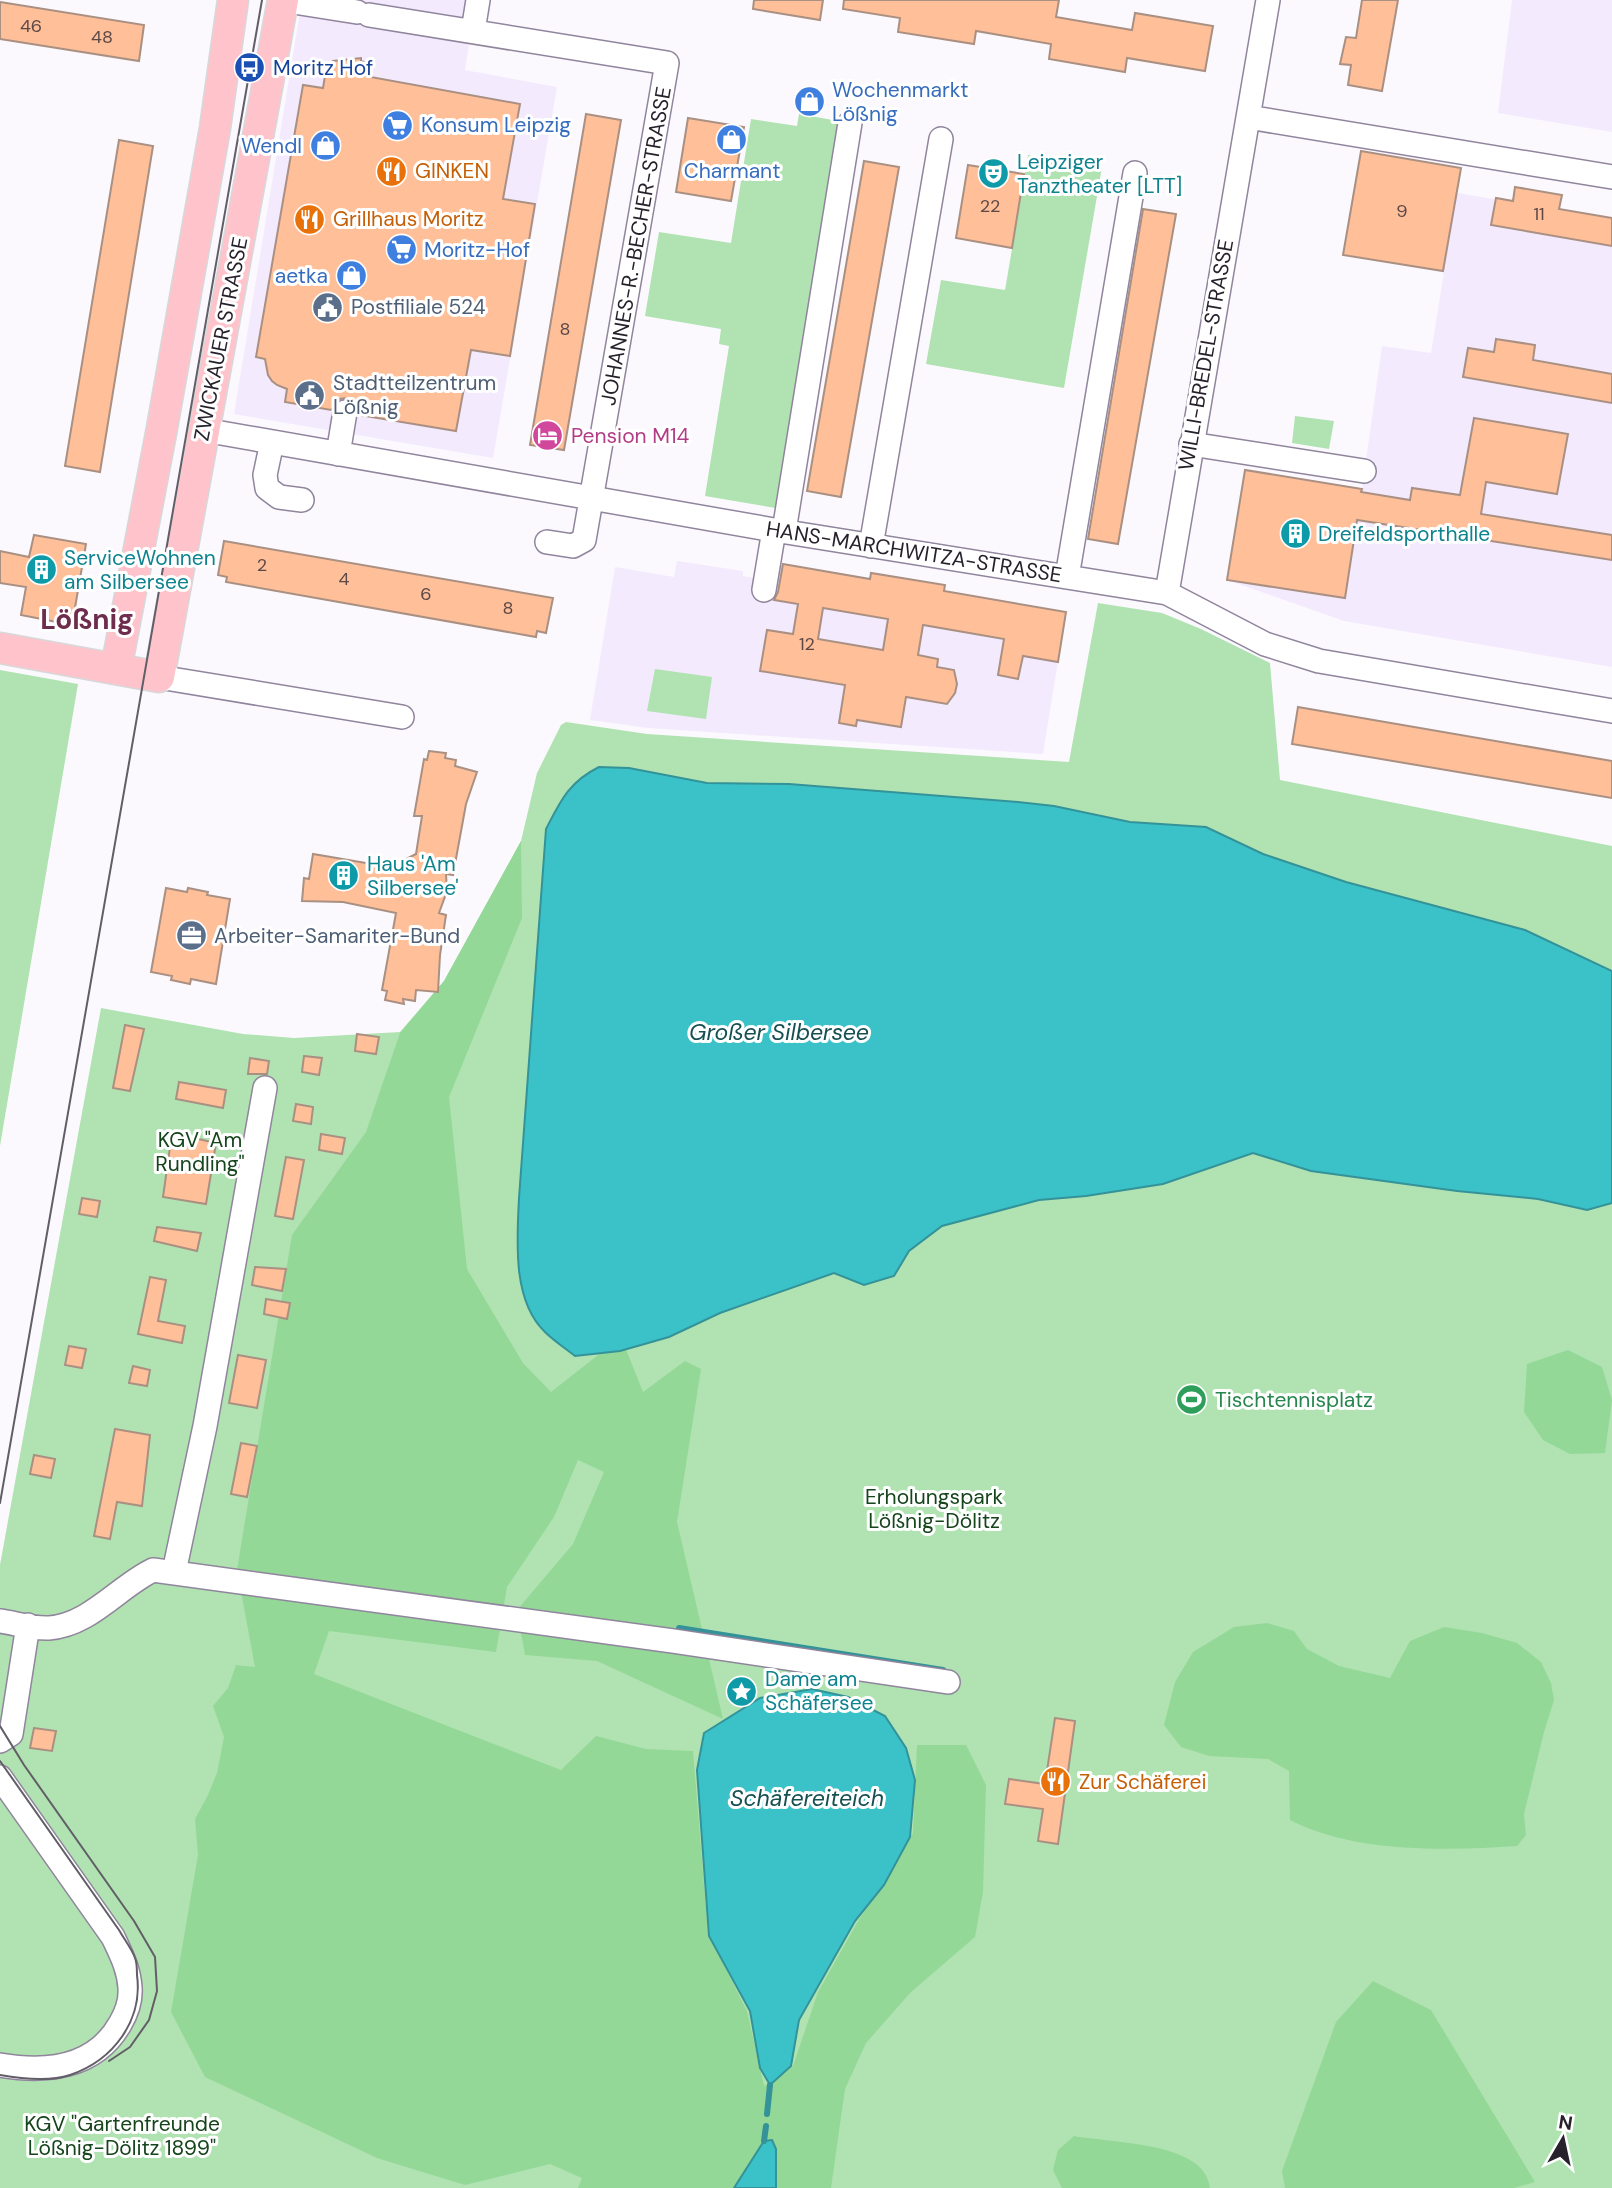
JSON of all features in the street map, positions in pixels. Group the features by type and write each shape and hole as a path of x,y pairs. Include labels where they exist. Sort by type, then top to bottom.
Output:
{"main road":[{"name":"ZWICKAUER STRASSE","path":"116,668 162,428 210,153 233,0"},
{"name":"ZWICKAUER STRASSE","path":"159,677 282,0"},
{"path":"0,648 159,677"}],"street":[{"name":"JOHANNES-R.-BECHER-STRASSE","path":"282,0 667,64 592,498"},
{"path":"473,31 478,0"},
{"name":"WILLI-BREDEL-STRASSE","path":"1167,593 1248,117 1262,1"},
{"path":"1248,117 1612,177"},
{"path":"764,590 779,531 850,123"},
{"path":"871,546 941,139"},
{"path":"1066,578 1135,173"},
{"path":"338,454 345,412"},
{"name":"HANS-MARCHWITZA-STRASSE","path":"204,430 779,531 1167,593 1265,644 1319,661 1611,706"},
{"path":"272,442 265,475 267,488 279,497 302,500"},
{"path":"1191,444 1364,471"},
{"path":"547,542 573,546 584,540 592,498"},
{"path":"159,677 402,718"},
{"path":"174,1572 205,1426 265,1088"},
{"path":"0,1620 49,1628 74,1621 101,1606 135,1578 153,1570 673,1641 948,1682"},
{"path":"0,1741 11,1734 28,1625"},
{"path":"0,1777 113,1937 126,1964 130,1990 126,2014 114,2035 96,2053 69,2065 45,2069 0,2065"}],"shaded area":[{"name":"Moritz-Hof","path":"302,0 476,0 465,70 557,87 493,458 234,414"},
{"path":"1512,0 1612,0 1612,132 1498,113"},
{"path":"1361,151 1461,168 1457,193 1612,219 1612,667 1344,621 1227,580 1245,470 1362,489 1382,346 1431,353 1444,272 1343,255"},
{"path":"677,561 743,571 743,576 759,579 776,563 1066,612 1043,754 648,728 590,720 615,567 674,577"}],"green space":[{"path":"799,114 850,123 787,510 705,496 729,346 719,344 721,329 645,316 659,232 731,243 751,119 797,126"},
{"path":"1028,155 1102,167 1064,388 926,364 941,280 1005,290"},
{"path":"1295,416 1334,421 1329,449 1292,443"},
{"name":"Erholungspark Lößnig-Dölitz","path":"1098,603 1162,613 1270,663 1280,780 1612,846 1612,2188 0,2188 0,1565 101,1008 243,1034 294,1038 400,1032 444,981 521,841 537,773 561,725 566,722 647,734 1069,762"},
{"path":"655,669 712,677 706,719 647,711"},
{"path":"0,670 78,684 0,1146"},
{"path":"521,841 522,918 449,1097 467,1269 523,1363 551,1392 621,1337 643,1392 685,1361 701,1369 677,1522 723,1719 597,1661 525,1655 517,1610 573,1544 604,1472 578,1460 554,1517 507,1587 496,1652 329,1631 314,1674 561,1770 596,1736 646,1749 693,1751 708,1933 747,2011 764,2086 793,2066 818,1992 913,1833 917,1745 966,1745 986,1785 983,1892 975,1937 911,1992 866,2043 845,2089 831,2188 578,2188 582,2178 550,2164 465,2185 377,2158 205,2077 171,2012 198,1855 195,1819 217,1773 224,1737 213,1706 228,1688 236,1665 255,1667 237,1570 292,1235 366,1132 400,1033 444,981"},
{"path":"1568,1350 1602,1367 1612,1400 1605,1453 1570,1454 1543,1440 1524,1412 1527,1364"},
{"path":"1267,1623 1294,1631 1307,1649 1339,1666 1390,1678 1410,1641 1444,1627 1482,1633 1517,1643 1541,1662 1551,1683 1554,1700 1524,1814 1526,1835 1517,1846 1431,1849 1342,1839 1290,1820 1289,1771 1268,1759 1209,1756 1181,1747 1164,1725 1175,1682 1193,1652 1234,1627"},
{"path":"1373,1981 1431,2010 1535,2182 1514,2188 1285,2188 1282,2171 1336,2022"},
{"path":"1074,2136 1131,2143 1174,2153 1192,2161 1204,2173 1210,2188 1062,2188 1053,2170 1058,2150"}],"water":[{"name":"Großer Silbersee","path":"599,767 629,768 707,783 789,784 1018,802 1054,806 1130,822 1206,827 1263,854 1346,882 1525,930 1612,971 1612,1203 1587,1210 1538,1199 1311,1171 1253,1153 1163,1184 1039,1200 942,1226 909,1251 894,1276 864,1285 834,1273 720,1313 669,1337 620,1351 575,1356 545,1332 534,1319 527,1304 519,1269 518,1215 546,829 561,801 573,786"},
{"name":"Schäfereiteich","path":"812,1689 848,1697 885,1716 906,1748 915,1780 910,1837 884,1885 855,1921 799,2020 791,2066 770,2085 760,2068 750,2011 709,1936 697,1770 704,1733 760,1698"},
{"path":"772,2140 776,2149 776,2188 734,2188 764,2141"}],"building":[{"path":"754,0 823,0 820,20 753,9"},
{"path":"844,0 1059,0 1056,17 1132,30 1135,13 1213,26 1205,71 1127,58 1125,72 1049,59 1051,44 976,31 974,44 898,32 900,18 843,9"},
{"path":"1362,0 1398,0 1382,91 1348,85 1351,65 1340,64 1346,37 1356,38"},
{"path":"0,2 144,25 139,61 0,39"},
{"name":"Moritz-Hof","path":"361,58 361,61 367,63 365,76 520,104 503,199 535,204 510,356 471,350 456,431 359,415 358,406 348,398 339,399 331,410 285,402 287,389 272,381 265,359 256,357 303,85 323,88 326,70 333,61"},
{"path":"586,114 621,120 564,450 530,445"},
{"path":"688,118 744,127 731,201 676,192"},
{"path":"119,140 153,146 100,472 65,466"},
{"path":"1361,151 1461,168 1443,271 1343,255"},
{"path":"864,161 899,167 841,497 807,491"},
{"path":"968,165 1024,174 1012,248 956,238"},
{"path":"1515,187 1562,195 1559,209 1612,218 1612,246 1491,225 1496,198 1513,201"},
{"path":"1143,209 1176,214 1118,544 1088,539"},
{"path":"1496,339 1535,345 1533,360 1612,374 1612,403 1463,377 1468,348 1494,352"},
{"path":"1474,418 1568,434 1557,494 1486,482 1481,514 1612,535 1612,560 1357,520 1345,598 1227,580 1245,470 1362,489 1361,492 1410,500 1412,488 1460,495"},
{"name":"ServiceWohnen am Silbersee","path":"34,535 86,544 72,625 21,615 26,587 0,583 0,551 29,557"},
{"path":"224,541 553,598 546,633 537,631 536,637 226,582 227,577 218,575"},
{"path":"783,564 870,579 871,573 945,585 944,591 1066,612 1058,662 1023,656 1018,679 998,675 1004,639 923,625 918,655 938,659 937,667 954,670 957,684 955,693 947,704 906,697 901,727 857,720 856,726 839,723 845,685 760,671 767,630 793,634 798,604 774,600","holes":["823,608 888,619 883,650 818,639"]},
{"path":"1298,707 1612,761 1612,798 1292,744"},
{"name":"Haus 'Am Silbersee'","path":"429,751 446,753 445,758 456,760 455,766 477,772 466,804 453,875 446,874 447,891 439,913 446,915 438,992 416,990 415,1001 403,999 404,1004 385,1000 387,991 382,990 396,913 343,902 302,901 304,878 309,879 313,854 395,868 416,854 422,816 414,816 424,759 427,760"},
{"name":"Arbeiter-Samariter-Bund","path":"166,888 187,892 188,888 230,899 216,984 191,979 190,984 171,980 172,976 151,972"},
{"path":"125,1025 144,1029 130,1091 113,1088"},
{"path":"357,1034 379,1037 376,1054 355,1051"},
{"path":"304,1056 322,1058 319,1075 302,1072"},
{"path":"250,1058 269,1061 267,1074 248,1074"},
{"path":"179,1082 226,1090 223,1108 176,1099"},
{"path":"296,1104 313,1107 311,1124 293,1121"},
{"path":"172,1133 216,1143 206,1204 163,1197"},
{"path":"321,1134 345,1138 342,1154 319,1150"},
{"path":"286,1157 304,1160 293,1219 275,1216"},
{"path":"82,1198 100,1201 97,1217 79,1214"},
{"path":"157,1227 201,1233 197,1251 154,1241"},
{"path":"255,1267 286,1269 282,1291 252,1285"},
{"path":"150,1277 166,1280 158,1321 185,1326 182,1343 138,1334"},
{"path":"266,1299 290,1303 287,1319 264,1314"},
{"path":"69,1346 86,1349 82,1368 65,1365"},
{"path":"238,1355 266,1360 257,1408 229,1403"},
{"path":"133,1366 150,1370 147,1386 129,1383"},
{"path":"115,1429 150,1435 142,1506 117,1502 110,1539 94,1536"},
{"path":"241,1443 257,1446 247,1497 231,1494"},
{"path":"34,1455 55,1459 51,1478 30,1474"},
{"name":"Zur Schäferei","path":"1055,1718 1075,1721 1058,1844 1038,1841 1043,1809 1005,1804 1009,1779 1045,1784"},
{"path":"34,1728 56,1731 52,1751 30,1748"}],"waterway":[{"path":"679,1628 943,1670"},
{"path":"767,2114 770,2085"},
{"path":"764,2141 766,2126"}],"tram line":[{"path":"0,1503 262,0"},
{"path":"0,1726 24,1765 134,1921 155,1957 157,1991 149,2020 130,2047 109,2061"},
{"path":"0,1761 130,1948 136,1962 138,1992 130,2022 122,2036 112,2049 86,2068 53,2079 0,2075"}],"place":[{"name":"Moritz Hof","path":"250,68"},
{"name":"Wochenmarkt Lößnig","path":"809,102"},
{"name":"Konsum Leipzig","path":"398,125"},
{"name":"Charmant","path":"732,139"},
{"name":"Wendl","path":"325,146"},
{"name":"GINKEN","path":"392,171"},
{"name":"Leipziger Tanztheater [LTT]","path":"994,174"},
{"name":"Grillhaus Moritz","path":"310,219"},
{"name":"Moritz-Hof","path":"401,250"},
{"name":"aetka","path":"351,276"},
{"name":"Postfiliale 524","path":"328,307"},
{"name":"Stadtteilzentrum Lößnig","path":"310,395"},
{"name":"Pension M14","path":"548,436"},
{"name":"Dreifeldsporthalle","path":"1295,534"},
{"name":"ServiceWohnen am Silbersee","path":"41,570"},
{"name":"Haus 'Am Silbersee'","path":"344,876"},
{"name":"Arbeiter-Samariter-Bund","path":"191,936"},
{"name":"Tischtennisplatz","path":"1192,1400"},
{"name":"Dame am Schäfersee","path":"742,1691"},
{"name":"Zur Schäferei","path":"1056,1782"}],"district":[{"name":"Lößnig","path":"87,619"}],"park label":[{"name":"KGV \"Am Rundling\"","path":"200,1152"},
{"name":"KGV \"Gartenfreunde Lößnig-Dölitz 1899\"","path":"122,2136"}]}
